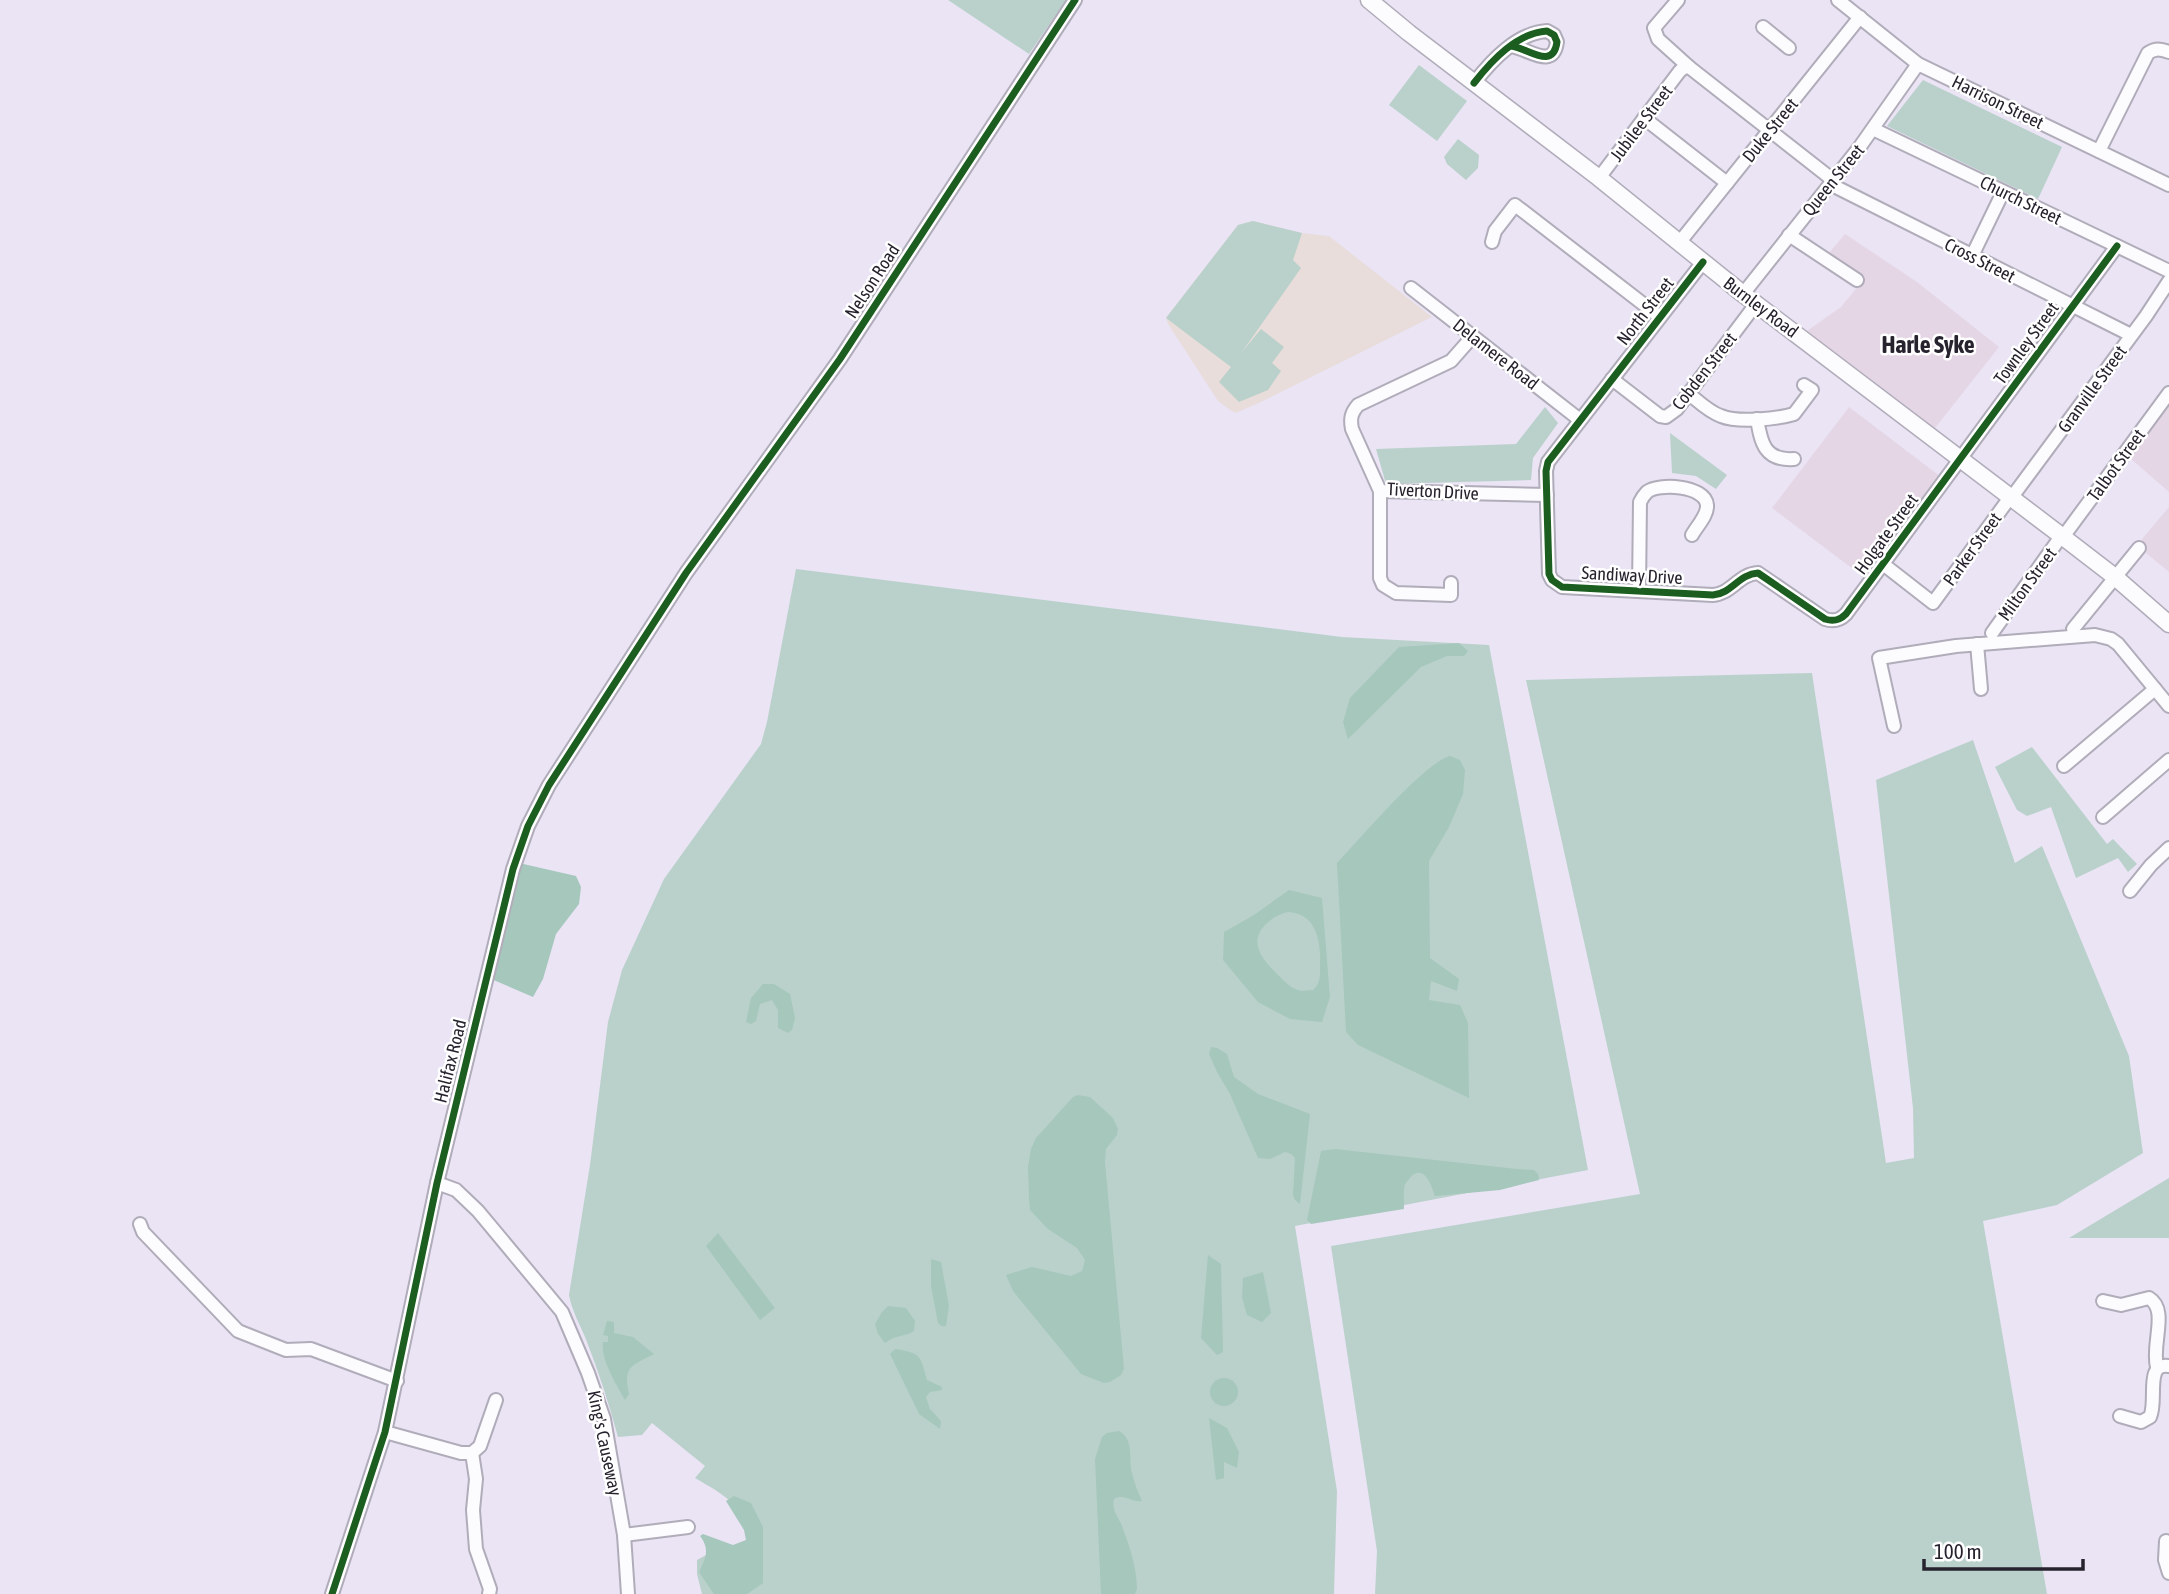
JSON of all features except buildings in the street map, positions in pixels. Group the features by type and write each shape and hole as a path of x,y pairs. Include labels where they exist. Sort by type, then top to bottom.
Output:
{"street":[{"name":"Nelson Road","path":"686,573 840,359 1075,0"},
{"name":"Cross Street","path":"1678,0 1654,27 1658,39 1686,68 1831,182 2131,335"},
{"name":"Harrison Street","path":"1838,0 1918,64 2169,185"},
{"name":"Burnley Road","path":"1372,1 1749,299 2012,496 2115,577 2169,624"},
{"name":"Duke Street","path":"1679,243 1860,18"},
{"path":"1763,27 1789,48"},
{"path":"1474,83 1499,55 1511,47"},
{"path":"2099,150 2148,53 2160,49 2169,52"},
{"name":"Queen Street","path":"1749,299 1789,235 1873,129 1918,64"},
{"name":"Jubilee Street","path":"1599,178 1686,68"},
{"path":"1644,118 1727,183"},
{"name":"Church Street","path":"1873,129 2169,271"},
{"path":"1972,256 2003,192"},
{"path":"1492,242 1495,231 1515,205 1660,317"},
{"path":"1789,235 1857,280"},
{"name":"Townley Street","path":"1961,458 2116,246"},
{"name":"North Street","path":"1612,379 1703,262"},
{"name":"Granville Street","path":"2012,496 2169,281"},
{"name":"Delamere Road","path":"1411,288 1580,420"},
{"name":"Cobden Street","path":"1612,379 1660,416 1666,417 1673,413 1749,299"},
{"name":"Tiverton Drive","path":"1473,337 1451,361 1359,405 1354,410 1350,421 1352,429 1380,491 1547,495"},
{"name":"Sandiway Drive","path":"1612,379 1548,463 1549,574 1552,580 1562,587 1721,595 1746,576 1758,573 1831,621"},
{"path":"1688,393 1721,416 1771,420 1794,414 1811,389"},
{"name":"Talbot Street","path":"2062,536 2169,393"},
{"path":"1757,418 1761,443 1774,456 1789,462"},
{"name":"Holgate Street","path":"1831,621 1846,614 1961,458"},
{"path":"1639,591 1640,502 1645,494 1656,489 1689,488 1697,491 1707,506 1692,535"},
{"path":"1380,491 1382,585 1396,593 1451,594"},
{"name":"Parker Street","path":"1883,565 1933,603 2012,496"},
{"name":"Milton Street","path":"1992,633 2062,536"},
{"path":"2073,629 2139,548"},
{"name":"Halifax Road","path":"332,1594 385,1432 437,1183 510,880 528,826 549,785 686,573"},
{"path":"1894,726 1879,658 1977,644 2095,635 2111,639 2118,644 2169,706"},
{"path":"1977,644 1981,689"},
{"path":"2064,766 2155,689"},
{"path":"2103,817 2169,760"},
{"path":"2130,891 2169,848"},
{"name":"King's Causeway","path":"437,1183 456,1191 478,1211 562,1312 589,1373 604,1419 624,1535 628,1594"},
{"path":"140,1224 143,1232 238,1331 286,1350 311,1349 397,1381"},
{"path":"2103,1301 2121,1305 2149,1298 2158,1304 2161,1311 2162,1318 2155,1346 2163,1367 2154,1372 2154,1405 2150,1417 2141,1422 2120,1416"},
{"path":"385,1432 461,1453 472,1453 480,1446 496,1400"},
{"path":"472,1453 476,1479 473,1510 476,1549 490,1589 489,1594"},
{"path":"624,1535 688,1527"},
{"path":"2166,1541 2165,1560 2169,1573"}],"shaded area":[{"path":"1253,221 1302,233 1329,236 1432,317 1265,400 1236,413 1230,410 1218,401 1166,318 1238,225"},
{"path":"1845,234 1917,282 1999,347 1935,428 1807,331 1841,307 1864,279 1829,253"},
{"path":"2169,406 2169,492 2130,458"},
{"path":"1849,407 1941,477 1865,578 1772,508"},
{"path":"2169,507 2169,572 2146,553 2142,539"}],"green space":[{"path":"948,0 1066,0 1029,54"},
{"path":"1419,65 1467,101 1437,141 1389,105"},
{"path":"1923,80 2062,147 2038,199 1887,126"},
{"path":"1458,139 1479,155 1478,168 1466,180 1447,164 1444,157"},
{"path":"1253,221 1302,233 1293,260 1301,268 1242,352 1261,329 1284,347 1272,363 1281,371 1268,390 1239,402 1219,382 1231,367 1166,318 1238,225"},
{"path":"1545,407 1558,423 1533,458 1531,480 1386,484 1376,449 1516,444"},
{"path":"1670,433 1727,475 1716,489 1696,476 1672,473"},
{"path":"796,569 1342,637 1489,645 1588,1170 1295,1226 1337,1491 1334,1594 702,1594 697,1560 710,1553 751,1541 742,1518 724,1496 695,1478 705,1466 652,1423 642,1435 618,1437 600,1377 569,1295 590,1165 608,1022 622,970 664,879 761,744"},
{"path":"1459,643 1468,651 1464,656 1447,656 1421,667 1348,739 1343,722 1350,698 1399,647"},
{"path":"1812,673 1886,1163 1914,1158 1913,1108 1876,780 1973,740 2015,863 2042,846 2129,1056 2143,1153 2057,1205 1983,1221 2047,1594 1375,1594 1377,1551 1331,1246 1640,1194 1526,680"},
{"path":"2032,747 2107,844 2113,839 2137,864 2128,872 2118,858 2076,878 2051,807 2027,816 2017,810 1995,767"},
{"path":"1450,756 1460,760 1465,770 1463,794 1449,827 1429,861 1430,958 1459,979 1457,991 1431,981 1429,1000 1460,1005 1468,1023 1469,1098 1358,1045 1346,1032 1337,863 1409,787 1439,761"},
{"path":"519,863 576,876 581,887 579,904 556,934 543,979 533,997 489,978"},
{"path":"1289,890 1322,898 1330,997 1322,1022 1290,1019 1258,1002 1223,960 1224,932","holes":["1288,912 1311,923 1318,938 1320,975 1313,990 1302,991 1292,987 1264,959 1258,946 1260,932 1270,920"]},
{"path":"763,984 774,984 790,994 795,1018 792,1030 788,1033 778,1028 778,1010 772,1000 760,1004 756,1021 751,1024 746,1022 751,998"},
{"path":"1211,1047 1227,1054 1234,1077 1258,1094 1310,1114 1300,1204 1293,1195 1295,1158 1285,1152 1270,1159 1258,1158 1209,1054"},
{"path":"1073,1097 1090,1097 1113,1118 1118,1129 1117,1135 1106,1149 1105,1162 1124,1369 1121,1375 1104,1383 1081,1374 1013,1291 1006,1275 1032,1267 1071,1276 1082,1271 1085,1260 1077,1248 1048,1229 1030,1210 1028,1167 1036,1138"},
{"path":"1335,1149 1534,1170 1539,1180 1500,1190 1435,1196 1428,1179 1418,1173 1412,1175 1405,1184 1404,1209 1311,1224 1307,1220 1321,1151"},
{"path":"2169,1178 2169,1238 2069,1238"},
{"path":"718,1233 775,1308 760,1320 706,1246"},
{"path":"1208,1255 1221,1264 1223,1352 1217,1355 1201,1338"},
{"path":"931,1259 941,1262 949,1306 946,1326 938,1323 931,1286"},
{"path":"1263,1272 1271,1313 1262,1322 1247,1315 1242,1297 1243,1278"},
{"path":"888,1306 906,1308 915,1321 914,1331 885,1343 875,1324"},
{"path":"607,1321 614,1322 614,1333 633,1337 654,1354 640,1361 628,1372 629,1394 625,1400 604,1356 603,1342 608,1342 608,1336 603,1335"},
{"path":"895,1349 915,1354 923,1365 927,1380 942,1387 942,1390 930,1392 926,1397 930,1409 941,1421 940,1429 919,1414 890,1354"},
{"path":"1224,1378 1234,1382 1238,1392 1234,1402 1224,1406 1214,1402 1210,1392 1214,1382"},
{"path":"1209,1418 1227,1428 1239,1452 1237,1468 1224,1462 1224,1478 1216,1480"},
{"path":"1119,1431 1129,1445 1133,1477 1142,1501 1121,1497 1114,1499 1113,1504 1131,1551 1137,1589 1135,1594 1101,1594 1095,1459 1102,1437 1107,1433"},
{"path":"734,1496 751,1503 763,1527 763,1583 747,1594 714,1594 699,1572 706,1554 700,1536 703,1534 733,1545 746,1540 744,1530 726,1501"}],"cycle path":[{"path":"332,1594 385,1432 437,1183 513,869 528,826 549,785 686,573 840,359 1075,0"},
{"path":"1474,83 1497,57 1515,42 1525,37 1547,31 1554,35 1557,42 1555,51 1545,57 1511,46"},
{"path":"1703,262 1548,462 1549,574 1552,580 1562,587 1713,595 1725,591 1751,574 1758,573 1825,619 1834,620 1846,614 2117,246"}],"district":[{"name":"Harle Syke","path":"1928,344"}]}
